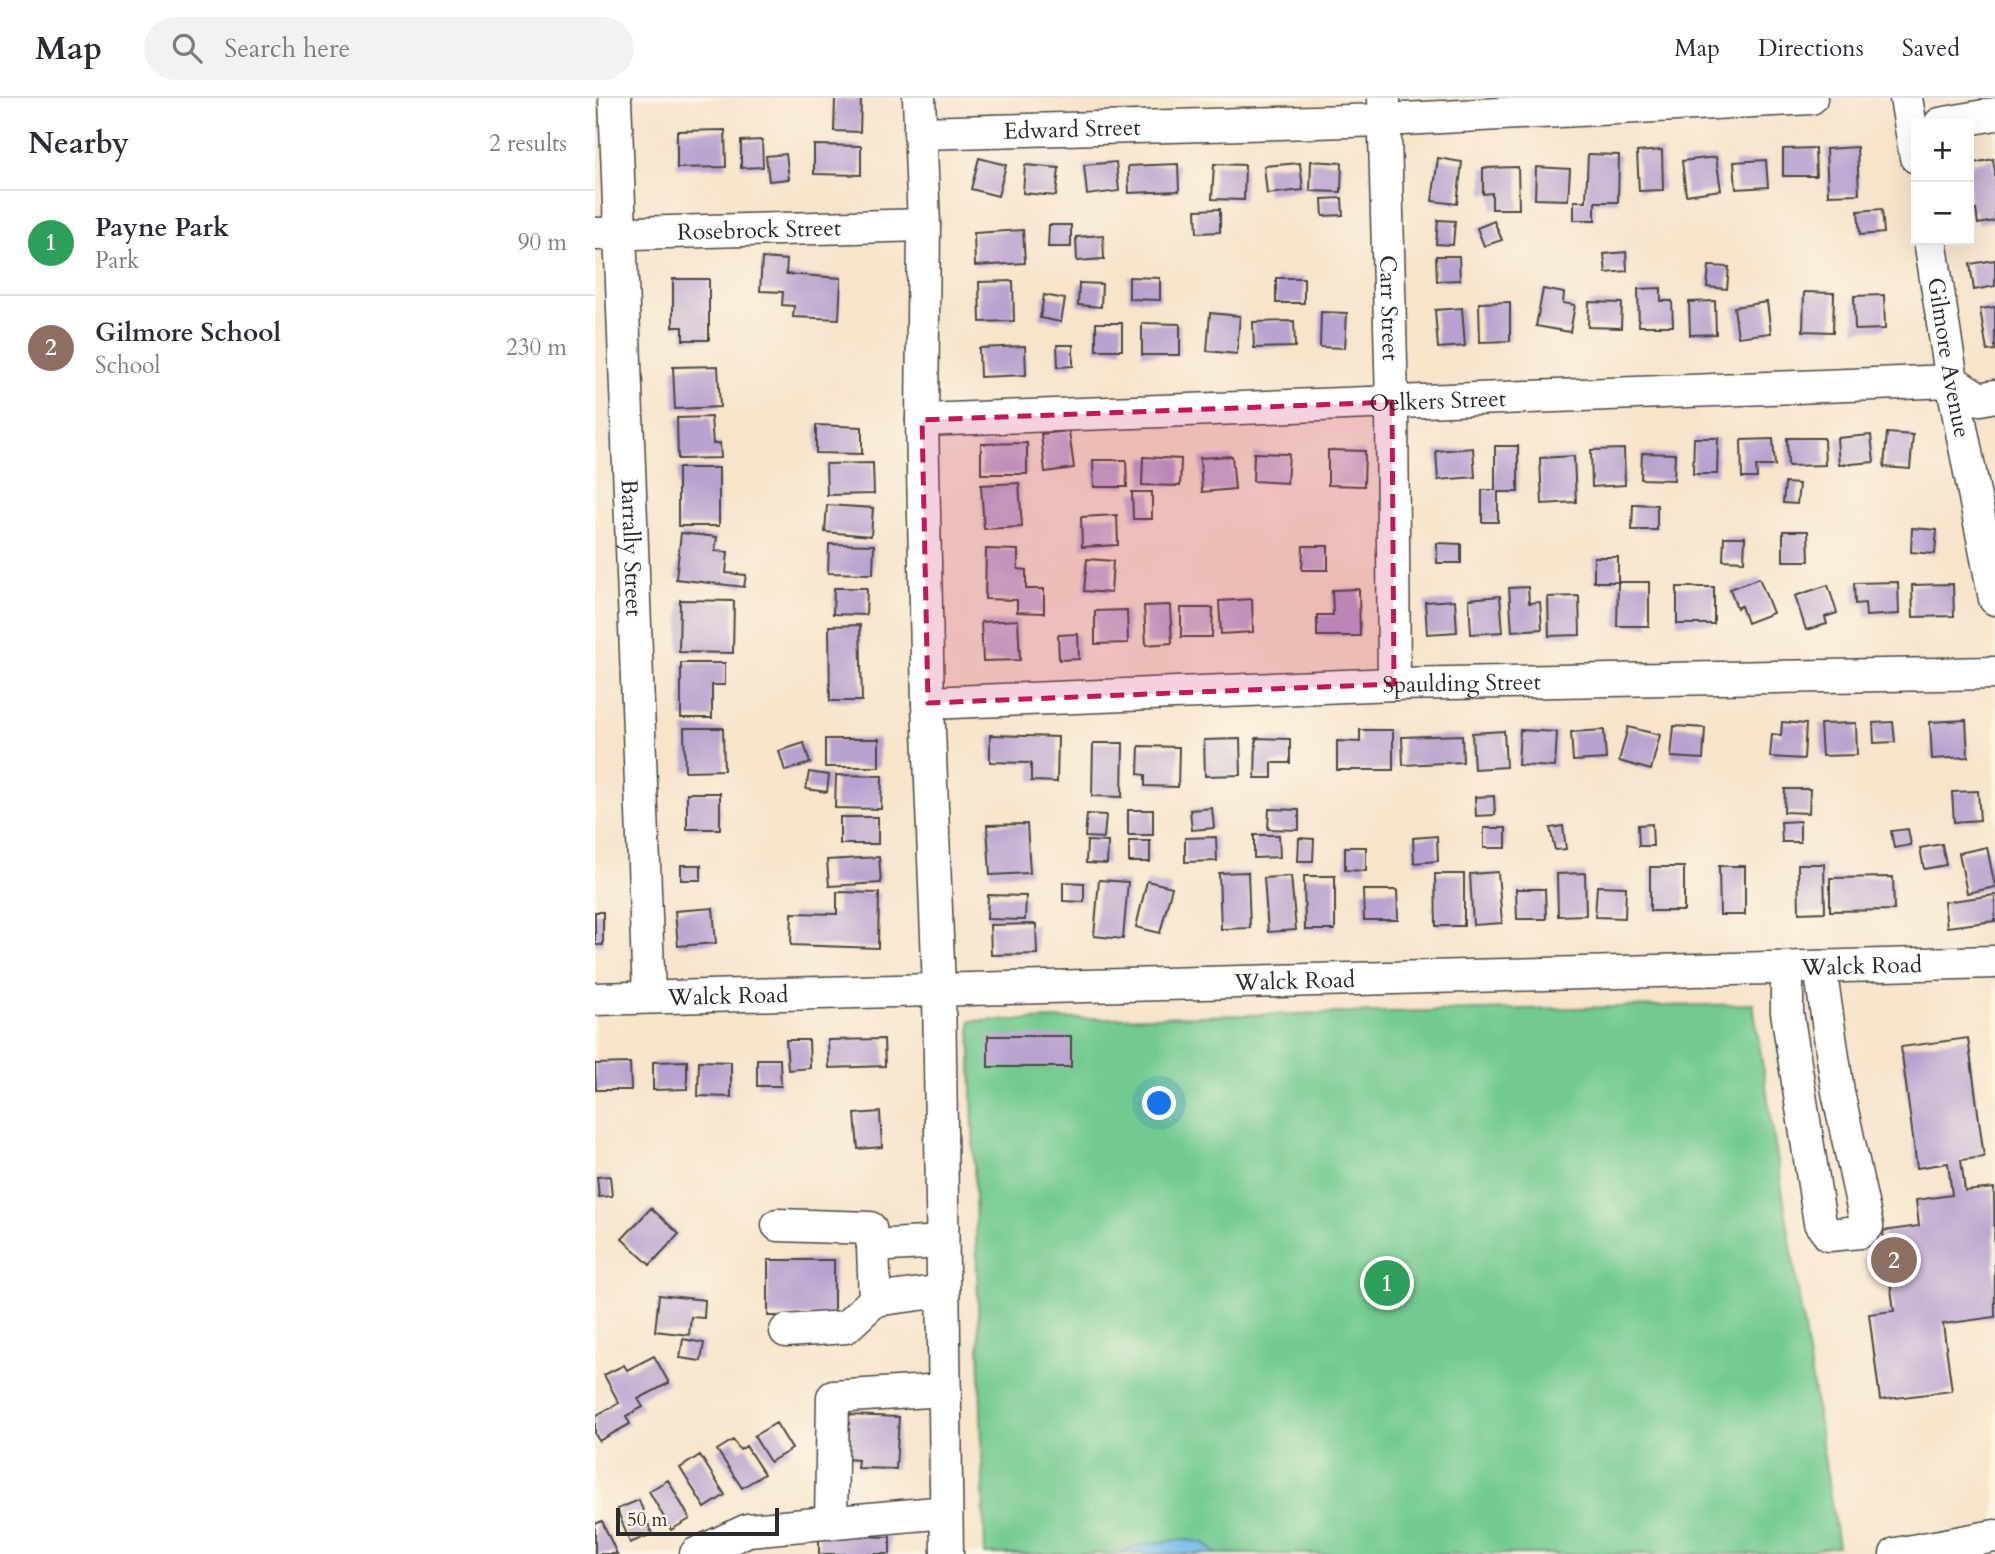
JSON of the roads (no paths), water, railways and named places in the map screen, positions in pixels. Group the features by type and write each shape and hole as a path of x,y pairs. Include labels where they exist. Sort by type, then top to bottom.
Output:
{"street":[{"name":"Barrally Street","path":"615,98 607,234 649,996"},
{"path":"919,98 924,225 922,421 928,703 939,989 947,1554"},
{"name":"Edward Street","path":"920,133 1384,109 1811,98"},
{"name":"Carr Street","path":"1384,109 1392,402 1394,684"},
{"path":"1916,111 1995,114"},
{"name":"Rosebrock Street","path":"607,234 924,225"},
{"name":"Gilmore Avenue","path":"1931,245 1952,382 1995,598"},
{"path":"1952,382 1980,399 1995,396"},
{"name":"Oelkers Street","path":"922,421 1952,382"},
{"name":"Spaulding Street","path":"928,703 1394,684 1995,673"},
{"name":"Walck Road","path":"595,999 1995,962"},
{"path":"1787,968 1787,1012 1820,1223 1829,1235 1860,1232 1867,1226 1839,1092 1820,967"},
{"path":"778,1225 870,1228 875,1300"},
{"path":"873,1246 942,1242"},
{"path":"786,1331 846,1327 875,1300 943,1291"},
{"path":"831,1522 833,1396 945,1390"},
{"path":"697,1554 748,1530 946,1512"},
{"path":"1896,1554 1995,1536"}],"water":[{"path":"1182,1539 1204,1543 1217,1554 1115,1554 1142,1545"}],"place":[{"name":"Gilmore School","path":"1894,1260"},
{"name":"Payne Park","path":"1387,1283"}]}
